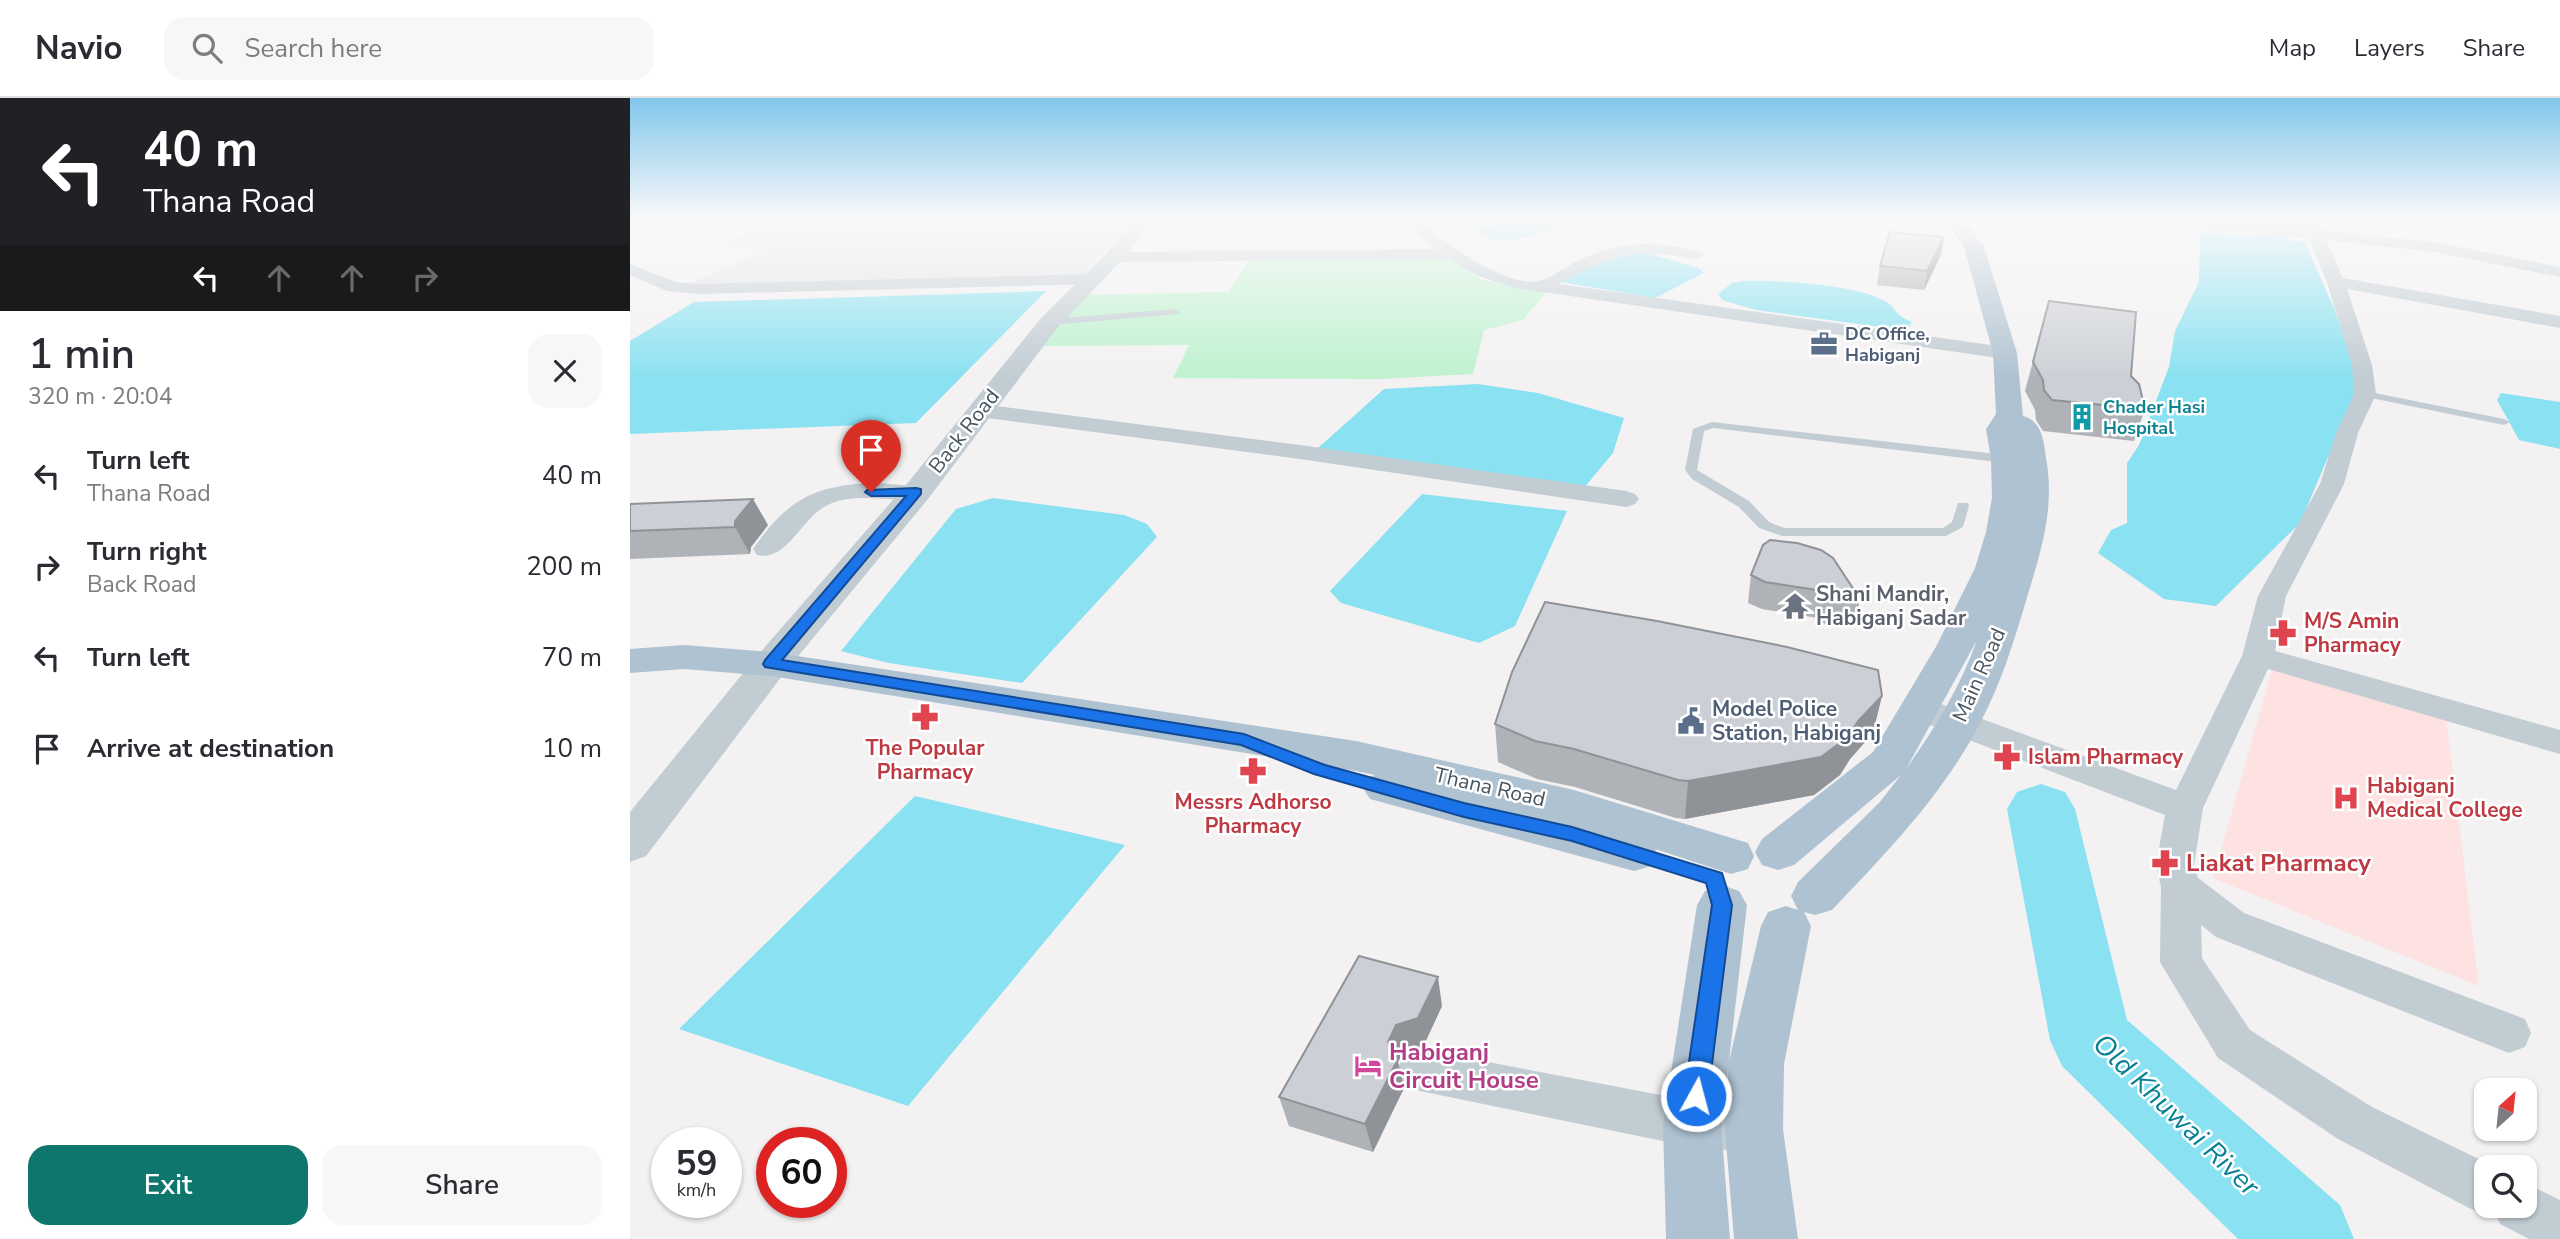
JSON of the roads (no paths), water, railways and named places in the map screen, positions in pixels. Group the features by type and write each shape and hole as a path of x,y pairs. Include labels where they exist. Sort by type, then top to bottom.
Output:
{"main road":[{"name":"Main Road","path":"1778,852 1888,763 1956,645 1992,568 2007,498 2006,459 2000,429 2010,414 2005,353 1981,272"},
{"name":"Main Road","path":"1801,911 1895,816 1960,723 1991,654 2029,537 2034,502 2033,470 2026,431 2010,414"},
{"name":"Thana Road","path":"630,661 684,657 771,664 1244,740 1320,770 1464,810 1572,834 1723,880"},
{"path":"1698,1239 1692,1124 1723,880 1745,851 1761,849 1778,852 1806,870 1814,882 1801,911 1756,1064 1754,1129 1766,1239"},
{"path":"1723,880 1734,917 1751,925 1769,928 1801,911"}],"street":[{"path":"638,272 673,287 698,289 1093,279"},
{"name":"Back Road","path":"630,844 771,664 916,492 1050,322 1099,272"},
{"path":"1486,272 1497,278 1541,287 2005,353"},
{"path":"1541,287 1567,272"},
{"path":"2332,272 2362,365 2365,394 2347,433 2332,484 2272,596 2258,656 2185,808 2175,865 2181,887 2181,962 2234,1044 2355,1123 2474,1183"},
{"path":"2336,282 2560,322"},
{"path":"2526,316 2560,328"},
{"path":"980,411 1300,452 1626,499"},
{"path":"767,549 814,501 830,495 849,493 916,492"},
{"path":"2258,656 2560,742"},
{"path":"1921,709 2185,808"},
{"path":"2181,887 2230,925 2509,1033"},
{"path":"1420,1070 1692,1124 1754,1129"},
{"path":"2537,1216 2560,1227"}],"lane":[{"path":"1050,322 1175,313"},
{"path":"2365,394 2504,422"},
{"path":"1963,506 1958,524 1946,532 1782,532 1764,525 1744,504 1696,476 1691,470 1699,429 1712,425 2006,459"}],"water":[{"path":"1579,272 1704,273 1655,298 1561,282"},
{"path":"2199,272 2318,272 2334,308 2360,382 2300,523 2216,606 2164,599 2098,553 2111,530 2127,523 2127,463 2139,445 2169,367 2175,331 2199,282"},
{"path":"1795,282 1854,290 1883,300 1912,322 1908,327 1888,328 1756,310 1722,300 1718,294 1732,283"},
{"path":"1046,291 916,423 630,434 630,341 694,302"},
{"path":"1478,384 1538,393 1624,418 1613,453 1578,495 1308,457 1384,389"},
{"path":"2501,393 2560,402 2560,449 2519,440 2497,400"},
{"path":"1422,494 1567,511 1515,626 1479,643 1341,603 1330,591"},
{"path":"993,498 1124,515 1147,524 1157,537 1022,683 889,663 841,651 956,509"},
{"path":"915,796 1125,845 908,1106 679,1029"}],"waterway":[{"name":"Old Khuwai River","path":"2041,809 2091,1040 2306,1239"}],"place":[{"name":"DC Office, Habiganj","path":"1824,344"},
{"name":"Chader Hasi Hospital","path":"2082,417"},
{"name":"Shani Mandir, Habiganj Sadar","path":"1795,606"},
{"name":"M/S Amin Pharmacy","path":"2283,633"},
{"name":"The Popular Pharmacy","path":"925,717"},
{"name":"Model Police Station, Habiganj","path":"1691,721"},
{"name":"Islam Pharmacy","path":"2007,757"},
{"name":"Messrs Adhorso Pharmacy","path":"1253,771"},
{"name":"Habiganj Medical College","path":"2346,798"},
{"name":"Liakat Pharmacy","path":"2165,863"},
{"name":"Habiganj Circuit House","path":"1368,1066"}]}
